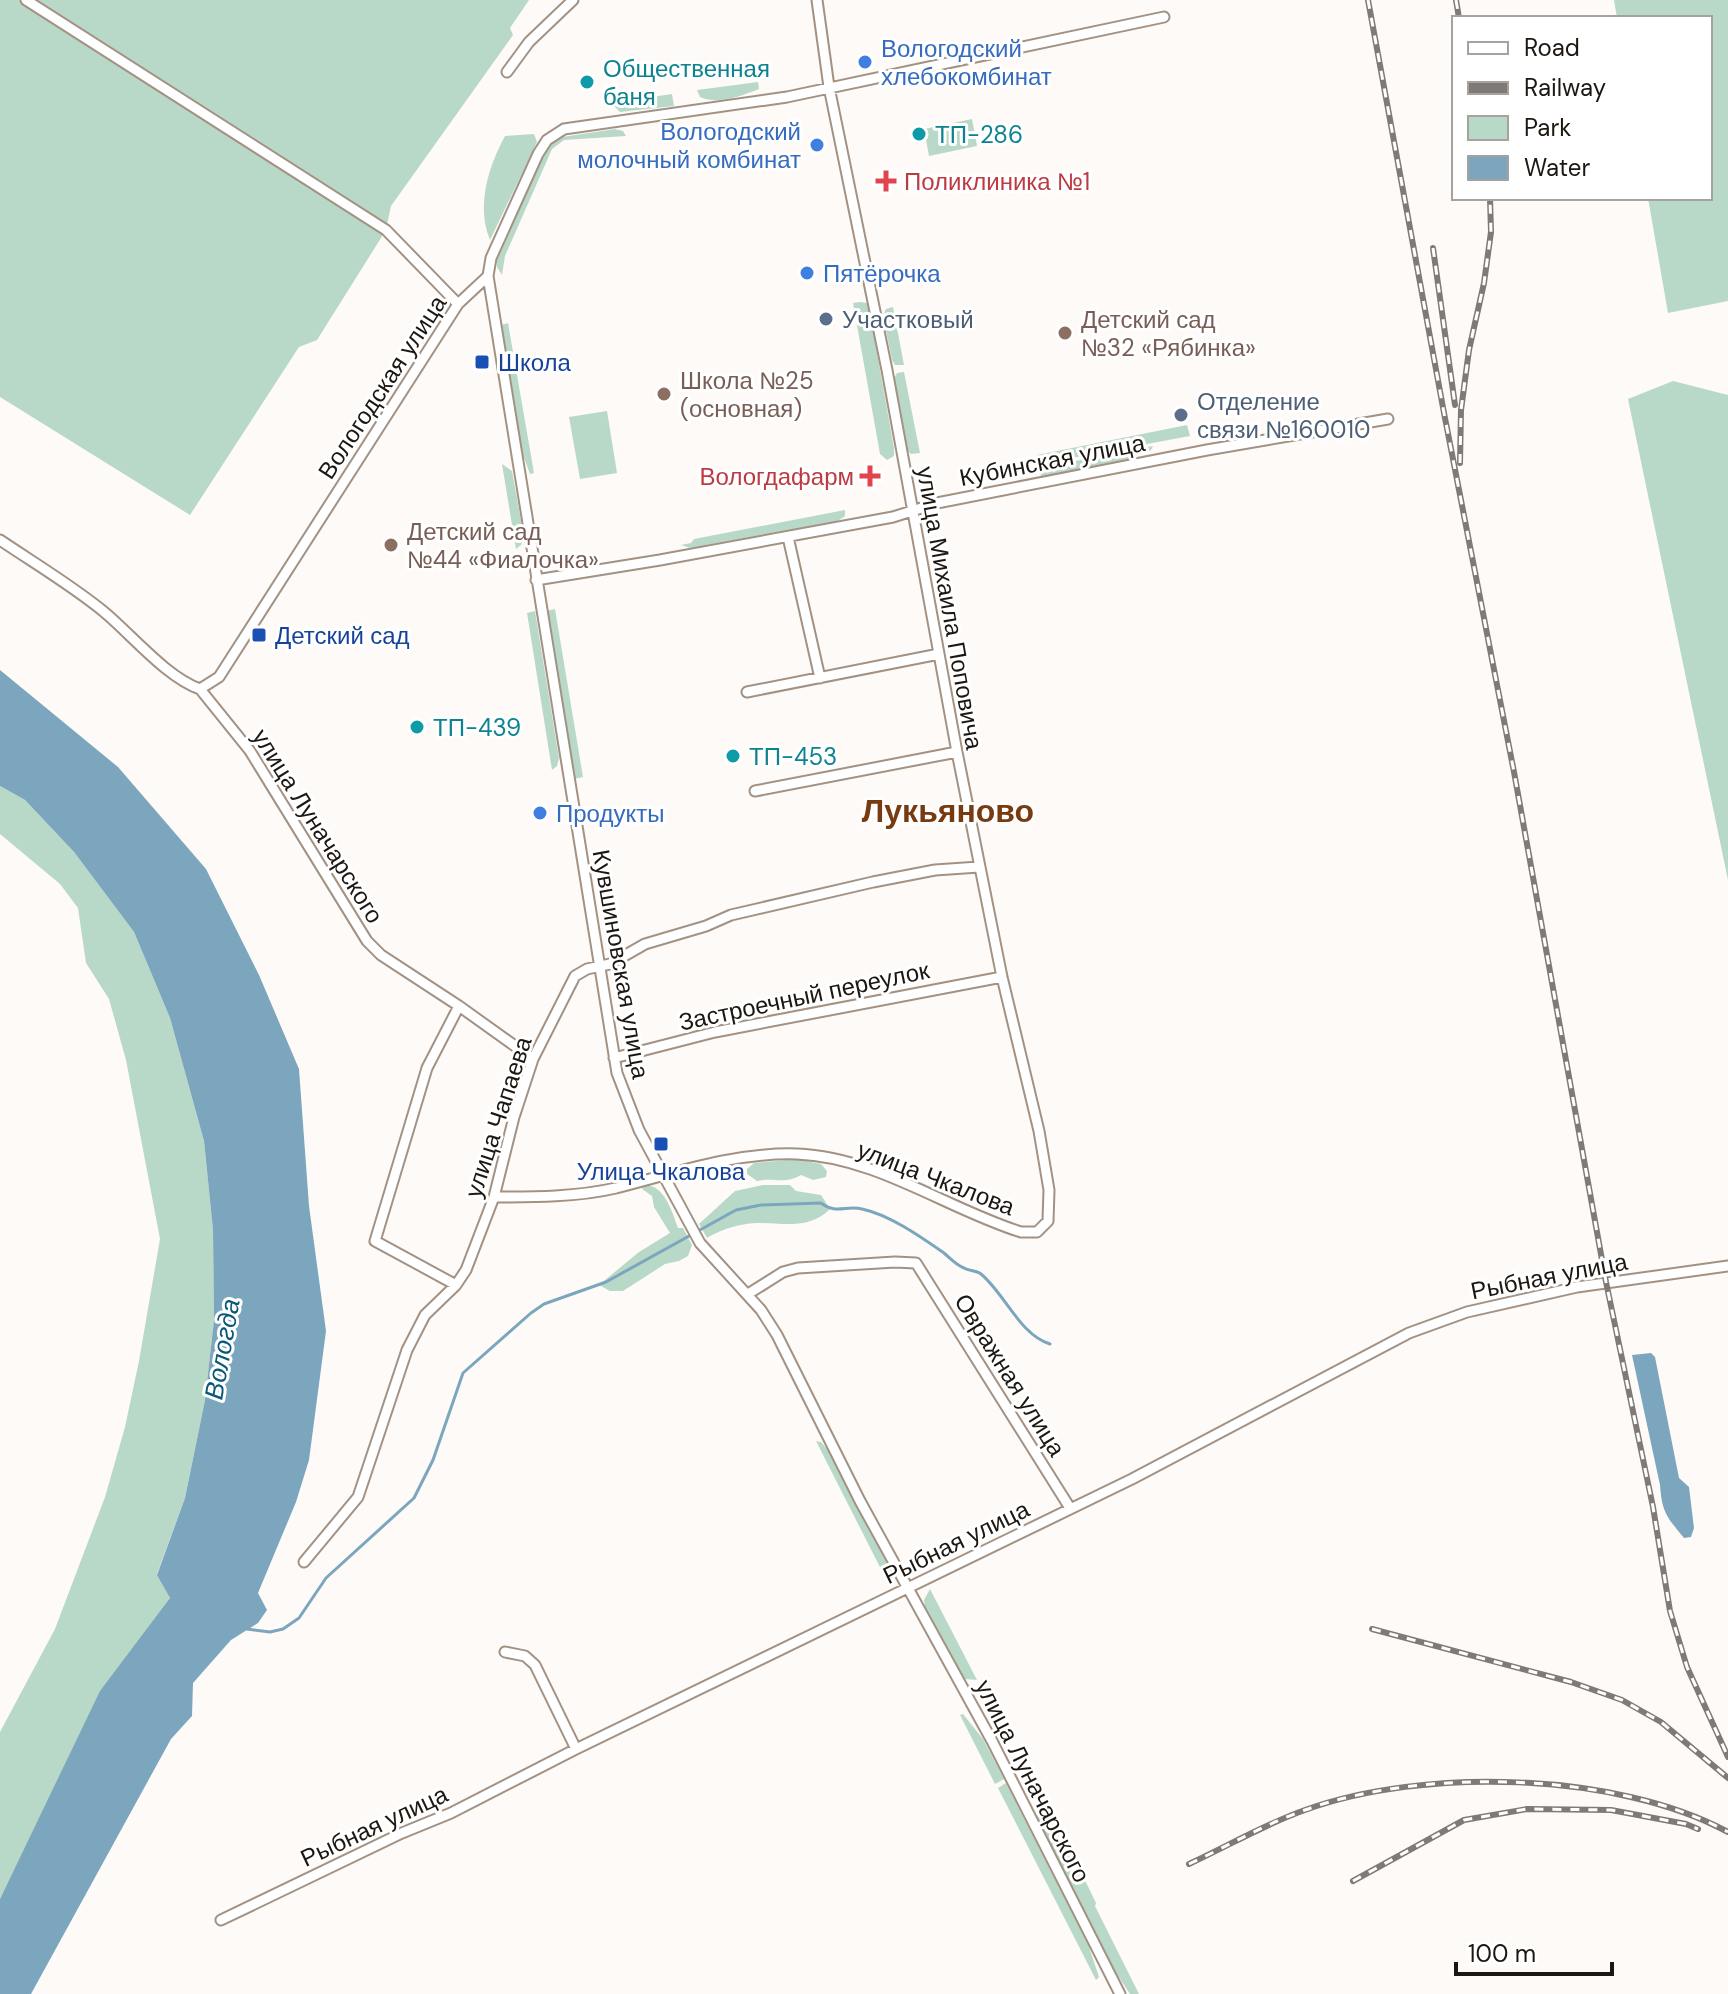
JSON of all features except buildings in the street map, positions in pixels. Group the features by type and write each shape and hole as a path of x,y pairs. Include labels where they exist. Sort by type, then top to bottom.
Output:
{"street":[{"path":"26,0 386,230 458,304"},
{"path":"507,72 529,42 573,0"},
{"name":"улица Михаила Поповича","path":"817,0 829,87 875,306 979,867 1039,1131 1049,1190 1048,1221"},
{"name":"Вологодская улица","path":"200,689 219,677 458,304 488,276 491,258 538,154 558,131 787,97 1164,17"},
{"name":"Кувшиновская улица","path":"488,276 614,1058 630,1109 700,1243 748,1294 770,1323 907,1589"},
{"name":"Кубинская улица","path":"536,580 788,537 893,517 937,503 1207,450 1388,419"},
{"path":"788,537 820,678"},
{"name":"улица Луначарского","path":"0,540 100,608 173,673 200,689 250,751 367,941 381,955 533,1059"},
{"path":"747,692 939,654"},
{"path":"755,791 957,752"},
{"name":"улица Чапаева","path":"304,1562 358,1497 407,1350 425,1315 456,1285 466,1270 494,1197 514,1117 533,1059 570,982 579,972 610,964 645,944 706,926 731,915 935,870 979,867"},
{"name":"Застроечный переулок","path":"614,1058 715,1032 1002,977"},
{"path":"456,1285 375,1241 427,1068 459,1006"},
{"name":"улица Чкалова","path":"494,1197 548,1197 614,1188 709,1163 798,1154 880,1173 1021,1232 1037,1232 1048,1221"},
{"name":"Овражная улица","path":"748,1294 783,1272 798,1268 916,1263 1070,1508"},
{"name":"Рыбная улица","path":"221,1920 402,1833 451,1813 576,1749 1172,1460 1409,1333 1467,1312 1577,1287 1728,1266"},
{"name":"улица Луначарского","path":"907,1589 992,1741 1120,1994"},
{"path":"505,1652 525,1656 535,1665 576,1749"}],"green space":[{"path":"0,0 529,0 510,28 513,35 391,206 386,230 317,340 299,347 190,515 0,397"},
{"path":"1614,0 1728,0 1728,301 1668,313 1648,200 1712,200 1712,16 1617,16"},
{"path":"758,82 759,89 722,100 700,97 697,90"},
{"path":"672,94 674,106 620,112 611,103"},
{"path":"972,119 977,146 929,156 924,129"},
{"path":"615,129 623,131 626,136 564,140 552,149 505,256 502,275 497,260 550,145 562,137"},
{"path":"534,134 537,142 490,240 484,201 494,161 505,136"},
{"path":"853,303 867,303 869,308 894,448 894,456 887,460 880,454"},
{"path":"893,307 904,365 895,365 892,360 883,316 886,309"},
{"path":"508,323 534,473 530,474 522,452 501,325"},
{"path":"904,372 920,453 911,454 905,448 893,380 897,373"},
{"path":"1673,381 1728,395 1728,880 1628,399"},
{"path":"607,411 617,473 580,479 569,417"},
{"path":"1187,425 1190,436 1039,464 1037,455"},
{"path":"1153,446 1151,450 1128,459 1041,476 1039,468"},
{"path":"502,464 512,471 524,537 516,549"},
{"path":"845,510 845,516 838,521 690,548 681,545 694,539"},
{"path":"555,609 583,777 574,779 546,611"},
{"path":"535,611 559,758 552,770 527,613"},
{"path":"0,786 25,800 74,852 134,932 170,1018 204,1141 213,1230 214,1320 205,1400 185,1498 157,1574 170,1598 79,1745 0,1899 0,1732 55,1629 105,1497 125,1427 160,1239 126,1060 109,999 86,963 78,908 60,884 0,834"},
{"path":"797,1159 821,1164 827,1171 826,1177 813,1180 801,1175 789,1180 757,1181 747,1174 747,1169 754,1163"},
{"path":"644,1185 662,1194 678,1228 683,1228 692,1245 688,1256 665,1264 623,1291 610,1291 599,1285 639,1252 670,1233 654,1207 652,1196 642,1189"},
{"path":"763,1185 790,1185 796,1191 821,1195 830,1209 804,1223 743,1224 707,1238 699,1224 735,1191"},
{"path":"816,1441 828,1450 892,1573 887,1581"},
{"path":"930,1589 977,1680 965,1679 925,1607 924,1600"},
{"path":"963,1714 983,1739 1004,1779 995,1784 960,1715"},
{"path":"1006,1783 1088,1944 1099,1977 1096,1980 998,1788"},
{"path":"1050,1808 1139,1994 1130,1994 1114,1970 1035,1816"}],"water":[{"name":"Вологда","path":"0,670 118,767 206,869 259,975 299,1069 309,1206 326,1331 309,1460 296,1502 258,1593 267,1610 258,1623 231,1640 193,1683 192,1716 171,1739 31,1994 0,1994 0,1899 100,1691 170,1598 157,1575 185,1498 205,1400 214,1320 213,1230 204,1141 170,1018 134,932 74,852 25,800 0,786"},
{"path":"1651,1353 1655,1357 1679,1478 1689,1487 1694,1528 1691,1537 1684,1538 1669,1519 1662,1502 1632,1355"}],"waterway":[{"path":"247,1629 270,1632 283,1629 299,1618 326,1578 414,1498 433,1460 463,1373 531,1313 544,1304 606,1282 736,1210 761,1205 821,1203 827,1207 856,1208 883,1216 915,1234 958,1265 981,1274 1021,1323 1039,1339 1050,1344"}],"railway":[{"path":"1368,0 1514,772 1606,1282 1653,1507 1670,1611 1687,1667 1728,1757"},
{"path":"1456,0 1459,16"},
{"path":"1460,463 1461,410 1469,350 1484,283 1491,232 1490,200"},
{"path":"1433,248 1455,405"},
{"path":"1372,1629 1571,1682 1622,1700 1661,1722 1728,1778"},
{"path":"1189,1864 1305,1810 1353,1796 1461,1782 1519,1782 1576,1787 1632,1797 1683,1812 1728,1832"},
{"path":"1353,1881 1464,1820 1527,1809 1611,1810 1698,1829"}],"place":[{"name":"Вологодский хлебокомбинат","path":"865,62"},
{"name":"Общественная баня","path":"587,82"},
{"name":"ТП-286","path":"919,134"},
{"name":"Вологодский молочный комбинат","path":"817,145"},
{"name":"Поликлиника №1","path":"886,181"},
{"name":"Пятёрочка","path":"807,273"},
{"name":"Участковый","path":"826,319"},
{"name":"Детский сад №32 «Рябинка»","path":"1065,333"},
{"name":"Школа","path":"482,362"},
{"name":"Школа №25 (основная)","path":"664,394"},
{"name":"Отделение связи №160010","path":"1181,415"},
{"name":"Вологдафарм","path":"870,476"},
{"name":"Детский сад №44 «Фиалочка»","path":"391,545"},
{"name":"Детский сад","path":"259,635"},
{"name":"ТП-439","path":"417,727"},
{"name":"ТП-453","path":"733,756"},
{"name":"Продукты","path":"540,813"},
{"name":"Улица Чкалова","path":"661,1144"}],"district":[{"name":"Лукьяново","path":"948,811"}]}
